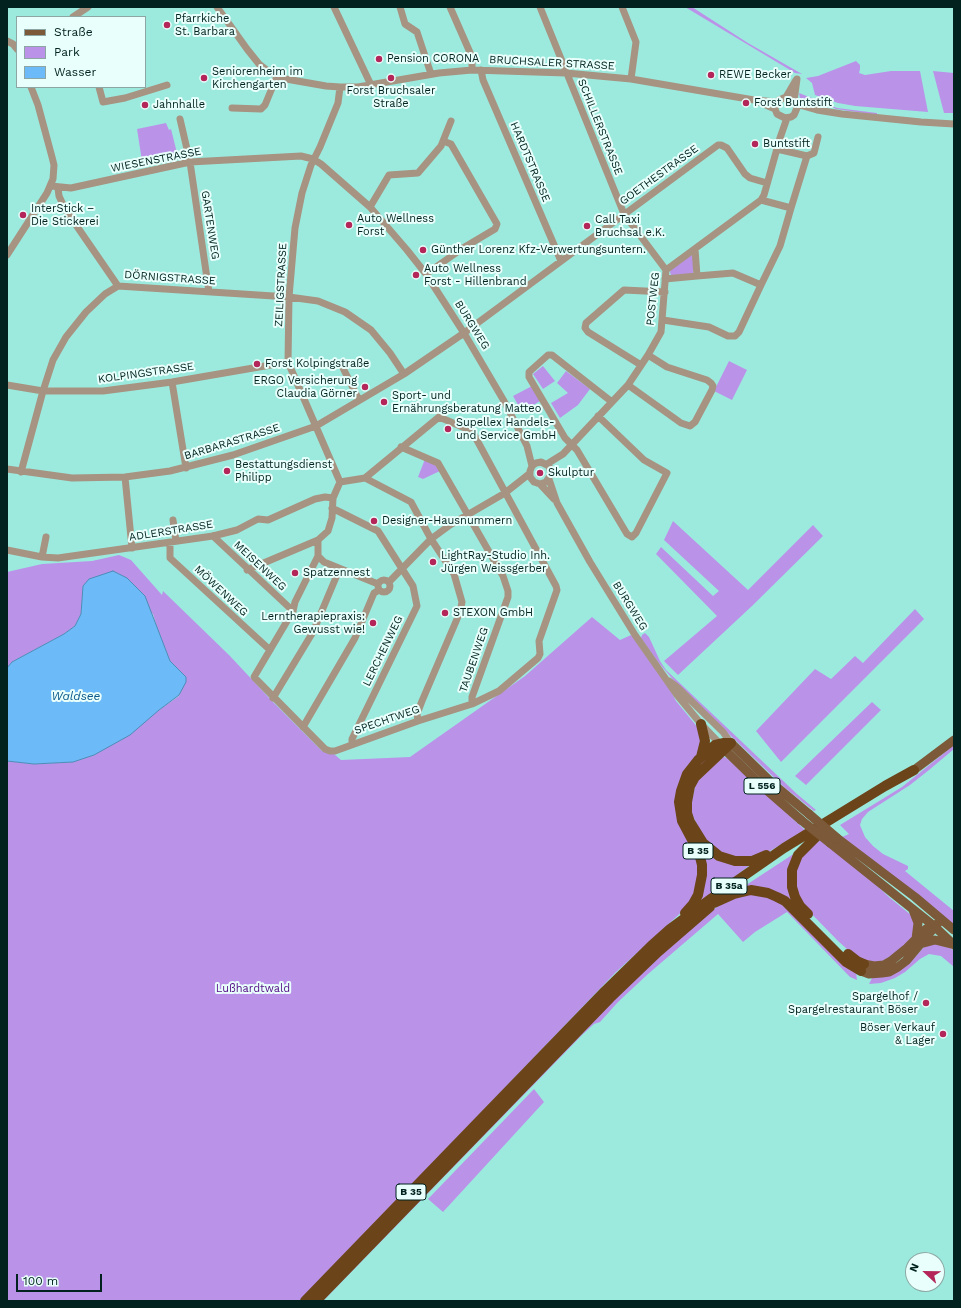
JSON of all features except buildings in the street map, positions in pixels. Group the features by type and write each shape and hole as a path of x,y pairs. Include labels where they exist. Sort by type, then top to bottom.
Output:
{"highway":[{"name":"B 35","path":"701,724 705,741 701,758"},
{"name":"B 35","path":"305,1301 605,991 651,946 676,925 693,904 701,886 702,864 699,853 682,821 680,802 681,791 690,770 701,758 712,747 725,745"},
{"path":"725,745 696,777 690,786 687,802 688,813 690,822 696,834 703,843 719,856 735,861 752,861 784,848"},
{"name":"B 35a","path":"714,903 764,867 887,791 914,770"},
{"name":"B 35a","path":"676,925 784,848 885,786 914,770"},
{"path":"818,835 798,855 795,862 792,880 795,897 800,906 863,968"},
{"name":"B 35","path":"316,1301 626,982 714,903 734,894 751,890 768,893 785,901 846,962 863,968"}],"main road":[{"name":"B 35a","path":"914,770 954,740"},
{"name":"L 556","path":"725,745 773,784 805,817 954,930"},
{"name":"L 556","path":"834,840 954,945"},
{"path":"913,909 918,923 918,942"},
{"path":"863,968 884,964 899,956 918,942 940,918"},
{"path":"918,942 935,940 954,945"}],"street":[{"path":"76,16 88,7"},
{"name":"BRUCHSALER STRASSE","path":"217,7 233,31 259,64 268,71 286,79 340,87 371,85 431,74 472,70 566,73 632,79 776,105"},
{"path":"334,7 371,85"},
{"path":"400,7 405,24 417,32 431,74"},
{"path":"450,7 472,57 472,70"},
{"name":"SCHILLERSTRASSE","path":"540,7 624,214 666,270"},
{"path":"622,7 636,42 632,79"},
{"name":"HARDTSTRASSE","path":"481,70 483,80 561,261"},
{"path":"232,108 261,109 265,105 277,76"},
{"path":"780,138 779,116 776,105 781,98 786,97 797,79 795,106 791,117 787,118 764,196 761,200 791,208"},
{"path":"99,88 103,102 125,98 167,85"},
{"name":"ZEILIGSTRASSE","path":"340,87 338,103 313,160 302,193 295,228 289,297 288,362 340,482"},
{"path":"7,255 54,187 53,161 38,104 31,88"},
{"path":"786,97 795,106 817,110 873,118 954,124"},
{"path":"779,116 787,118"},
{"name":"GARTENWEG","path":"180,119 190,162 209,292"},
{"path":"370,207 389,175 418,173 441,146 451,121"},
{"path":"777,148 807,156 814,153 818,137"},
{"path":"426,274 495,229 497,224 451,144 443,141"},
{"name":"GOETHESTRASSE","path":"464,333 718,145 722,145 727,148 745,174 750,178 767,183"},
{"name":"WIESENSTRASSE","path":"54,187 71,188 190,162 301,156 313,160"},
{"path":"663,320 709,327 728,336 735,336 739,332 780,246 807,156"},
{"name":"BURGWEG","path":"313,160 321,164 370,207 426,274 464,333 504,401 535,464 530,474 557,503"},
{"name":"DÖRNIGSTRASSE","path":"54,187 65,209 118,286 289,297 318,301 345,312 370,330 390,353 404,374"},
{"name":"POSTWEG","path":"551,471 563,454 628,385 661,332 666,270 761,200"},
{"path":"695,249 697,276"},
{"path":"665,279 733,273 761,285"},
{"path":"21,472 53,360 66,337 86,312 104,294 118,286"},
{"path":"641,365 588,332 585,328 586,323 624,290 664,292"},
{"name":"BARBARASTRASSE","path":"7,469 72,478 125,477 186,468 233,455 316,426 404,374 464,333"},
{"path":"628,385 681,423 690,426 695,422 712,390 713,386 711,383 667,367 648,354"},
{"path":"598,416 644,460 667,473 634,536 629,536 627,534 577,450 565,438 529,377 529,372 548,355 552,355 612,402"},
{"name":"KOLPINGSTRASSE","path":"7,385 43,391 103,391 172,382 288,362"},
{"path":"343,368 359,400"},
{"path":"172,382 186,468"},
{"path":"247,570 318,540 328,531 332,518 333,498 340,482 365,478 439,417 472,431 506,493"},
{"name":"TAUBENWEG","path":"401,447 438,463 503,576 508,591 508,598 472,697 472,704"},
{"name":"POSTWEG","path":"547,464 563,454"},
{"path":"514,488 549,479 551,471 547,464 535,464"},
{"path":"389,582 431,539 450,525 514,488 530,474"},
{"path":"125,477 132,548"},
{"path":"365,478 411,502 431,539 454,574 462,602 460,612 422,702 418,714 418,721"},
{"name":"BURGWEG","path":"549,479 557,503 614,603 639,641 677,695 701,724 725,745"},
{"name":"SPECHTWEG","path":"270,650 254,677 325,749 330,751 335,751 418,721 472,704 499,691 538,658 540,654 539,641 557,590 506,493"},
{"name":"ADLERSTRASSE","path":"7,550 42,557 58,558 213,536 237,530 258,519 268,520 316,499 325,497 333,498"},
{"name":"LERCHENWEG","path":"332,508 378,531 413,586 417,606 352,739 352,744"},
{"name":"MÖWENWEG","path":"173,520 173,542 170,558 270,650"},
{"path":"42,557 46,536"},
{"name":"MEISENWEG","path":"213,536 247,570 293,611"},
{"path":"270,650 293,611 295,602 318,556 318,540"},
{"path":"318,556 324,562 378,587 382,592 386,592 390,588 389,582"},
{"path":"274,698 313,632 337,574 338,568"},
{"path":"303,727 355,638 374,593 382,580 389,582"},
{"name":"BURGWEG","path":"665,677 723,732 725,745"}],"green space":[{"path":"685,7 692,7 748,43 802,74 795,73"},
{"path":"856,61 860,65 859,73 865,75 891,71 920,71 928,112 855,106 838,103 815,95 812,83 806,78 818,76"},
{"path":"933,71 954,73 954,113 944,113"},
{"path":"799,93 837,108 877,113 877,115 836,109 830,106 814,106 801,103"},
{"path":"166,123 169,130 171,129 177,153 142,161 137,129"},
{"path":"691,255 693,256 693,274 671,275 671,269"},
{"path":"729,361 747,370 732,400 714,391"},
{"path":"543,366 555,381 543,389 533,374"},
{"path":"566,371 590,389 578,405 560,418 551,403 568,393 557,383"},
{"path":"532,386 540,401 522,412 513,396"},
{"path":"425,459 437,464 440,471 423,479 418,477"},
{"path":"673,521 748,590 813,525 823,536 752,606 678,675 664,661 717,616 656,554 661,547 713,596 719,591 664,540"},
{"name":"Lußhardtwald","path":"119,555 131,560 162,595 163,591 230,656 322,751 334,754 341,760 410,757 525,676 592,617 620,640 631,635 667,684 676,701 699,729 701,750 685,769 692,845 699,869 696,890 686,908 615,973 300,1301 7,1301 7,761 34,764 73,762 94,755 179,696 186,677 170,661 153,614 83,586 81,614 75,626 64,634 12,662 7,668 7,572 42,564 92,561"},
{"path":"915,609 924,619 781,762 756,731 815,669 831,679 855,656 863,663"},
{"path":"645,633 649,637 660,661 666,670 797,794 816,810 814,811 785,788 676,683 658,662 641,638"},
{"path":"872,702 881,710 806,785 795,776"},
{"path":"954,745 954,749 910,785 868,812 862,819 860,825 865,837 873,846 883,854 908,866 908,869 905,871 954,911 954,927 842,837 849,834 840,825 902,787"},
{"path":"718,750 693,775 684,798 689,779 697,767 712,753"},
{"path":"721,758 727,758 805,830 765,854 750,859 724,855 705,841 690,810 696,782"},
{"path":"684,798 686,816 690,827 687,822 684,808"},
{"path":"690,829 711,854 730,863 750,865 697,905 701,898 705,883 706,866 702,851"},
{"path":"820,840 868,877 911,915 915,924 914,935 903,949 877,964 857,958 800,902 794,876 801,856"},
{"path":"795,853 791,864 801,910 856,966 795,905 740,889"},
{"path":"747,893 778,899 856,972 857,980 850,977 787,912 755,932 743,942 718,914 648,974 618,1002 600,1022 594,1024 582,1035 323,1301 320,1301 625,988 693,926 723,902"},
{"path":"934,943 950,948 954,951 954,967 941,956 929,954 895,978 881,983 869,984 872,978 916,956 924,947"},
{"path":"534,1089 544,1102 443,1212 428,1199"}],"water":[{"name":"Waldsee","path":"113,571 127,578 145,596 170,661 186,677 186,682 179,695 130,735 94,755 73,762 34,764 7,761 7,668 12,662 64,634 75,626 81,614 83,586 89,579"}],"place":[{"name":"Pfarrkiche St. Barbara","path":"167,25"},
{"name":"Pension CORONA","path":"379,59"},
{"name":"REWE Becker","path":"711,75"},
{"name":"Seniorenheim im Kirchengarten","path":"204,78"},
{"name":"Forst Bruchsaler Straße","path":"391,78"},
{"name":"Forst Buntstift","path":"746,103"},
{"name":"Jahnhalle","path":"145,105"},
{"name":"Buntstift","path":"755,144"},
{"name":"InterStick – Die Stickerei","path":"23,215"},
{"name":"Auto Wellness Forst","path":"349,225"},
{"name":"Call Taxi Bruchsal e.K.","path":"587,226"},
{"name":"Günther Lorenz Kfz-Verwertungsuntern.","path":"423,250"},
{"name":"Auto Wellness Forst - Hillenbrand","path":"416,275"},
{"name":"Forst Kolpingstraße","path":"257,364"},
{"name":"ERGO Versicherung Claudia Görner","path":"365,387"},
{"name":"Sport- und Ernährungsberatung Matteo","path":"384,402"},
{"name":"Supellex Handels- und Service GmbH","path":"448,429"},
{"name":"Bestattungsdienst Philipp","path":"227,471"},
{"name":"Skulptur","path":"540,473"},
{"name":"Designer-Hausnummern","path":"374,521"},
{"name":"LightRay-Studio Inh. Jürgen Weissgerber","path":"433,562"},
{"name":"Spatzennest","path":"295,573"},
{"name":"STEXON GmbH","path":"445,613"},
{"name":"Lerntherapiepraxis: Gewusst wie!","path":"373,623"},
{"name":"Spargelhof / Spargelrestaurant Böser","path":"926,1003"},
{"name":"Böser Verkauf & Lager","path":"943,1034"}]}
